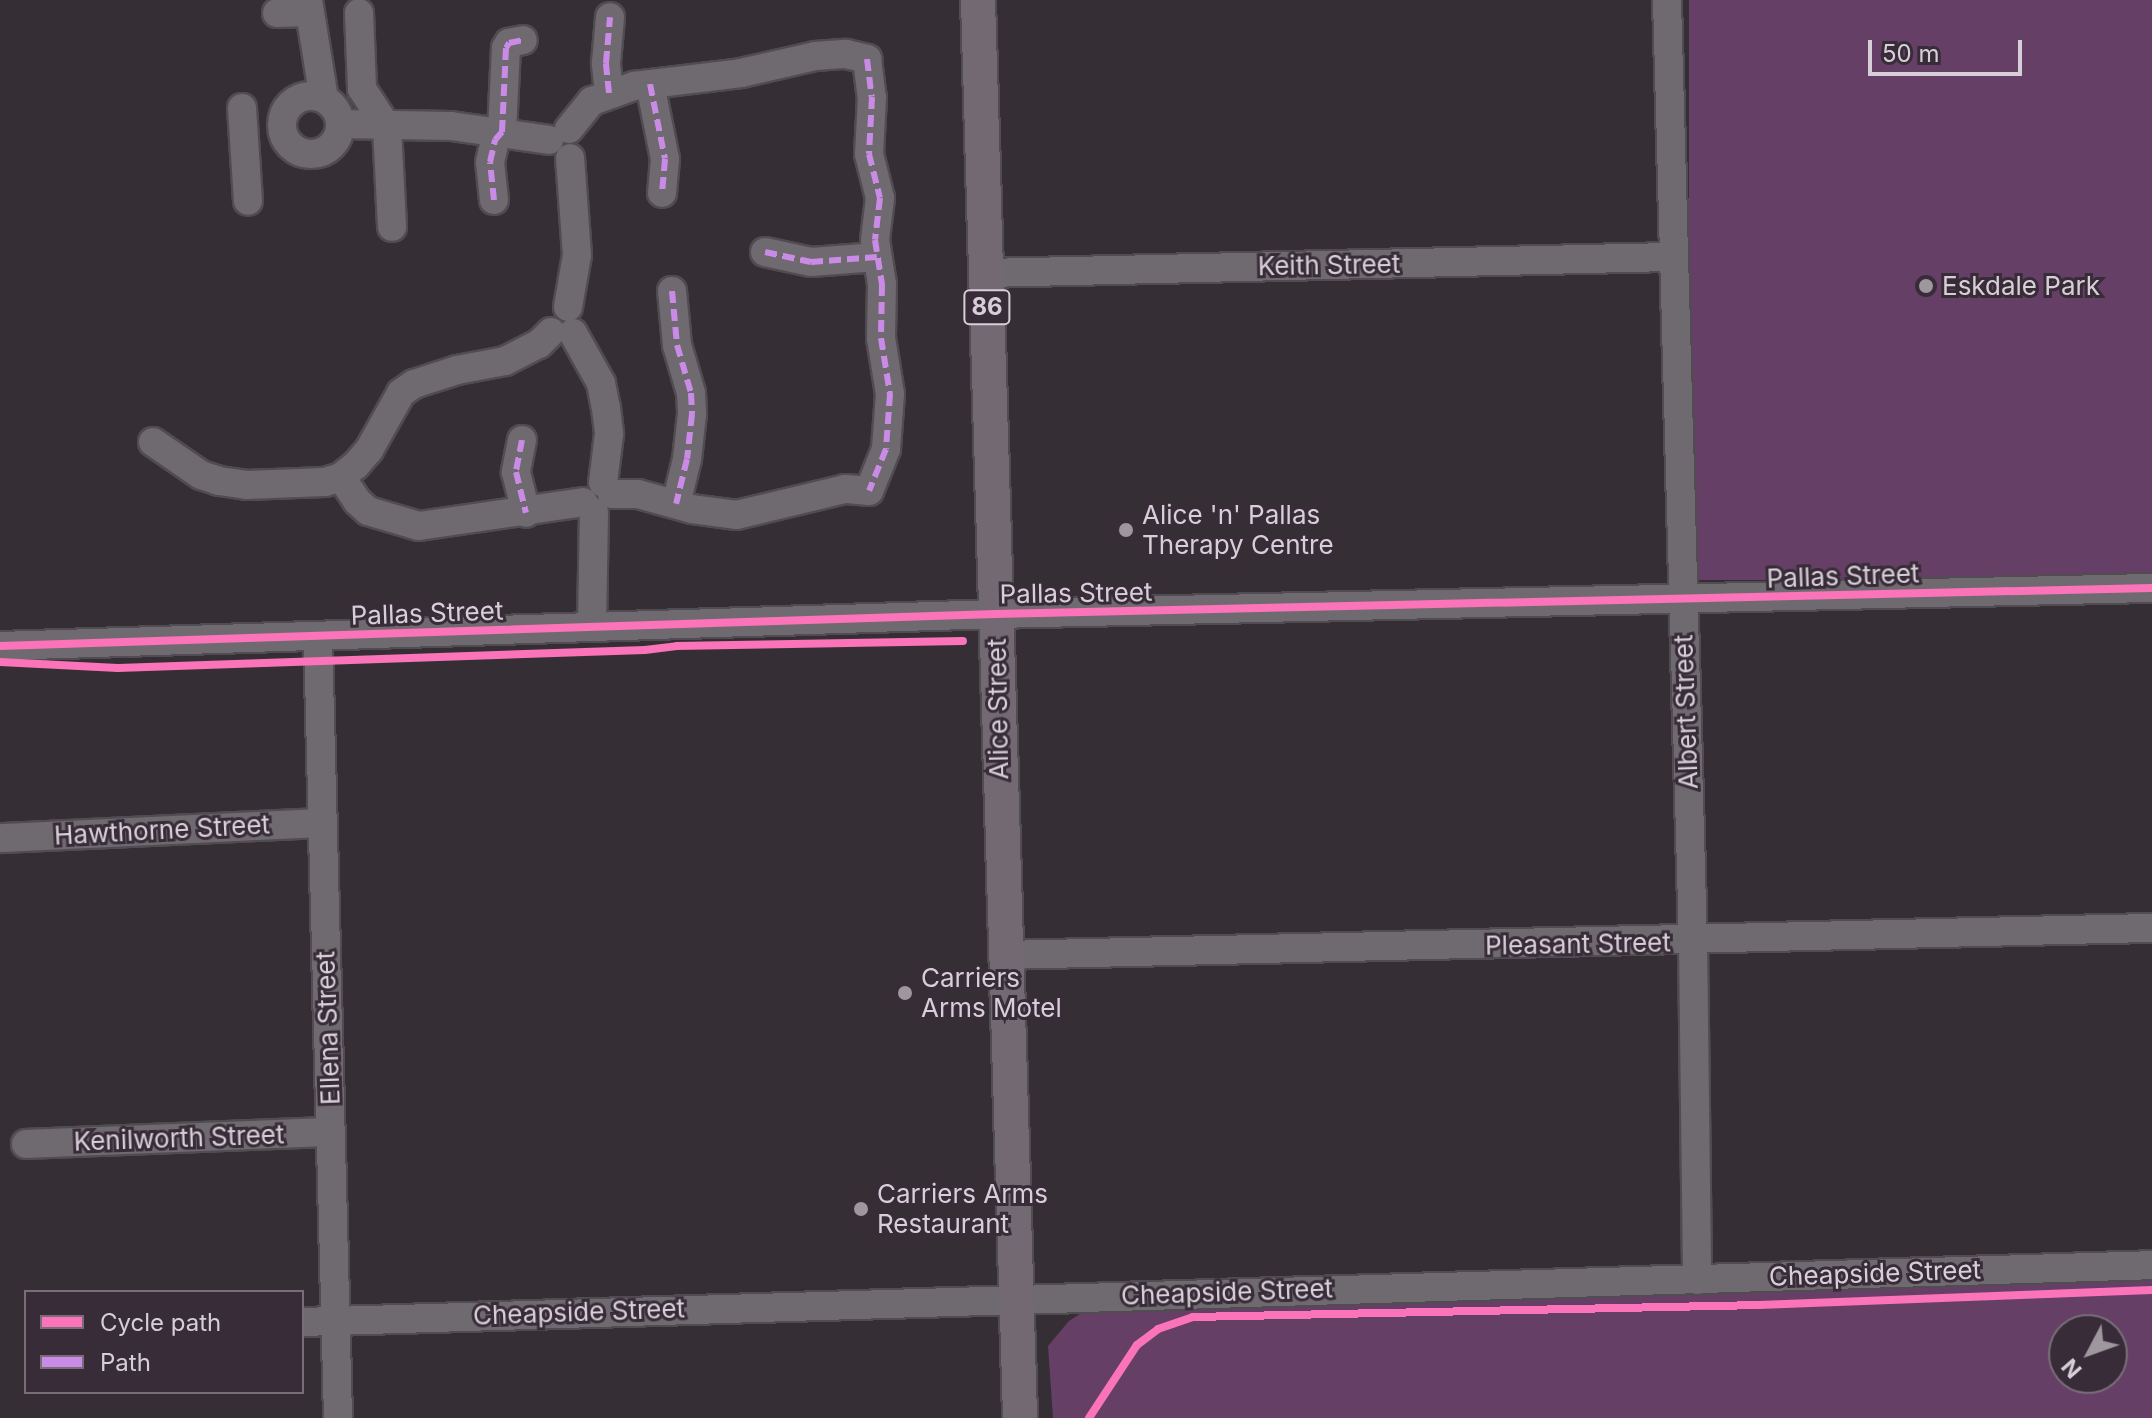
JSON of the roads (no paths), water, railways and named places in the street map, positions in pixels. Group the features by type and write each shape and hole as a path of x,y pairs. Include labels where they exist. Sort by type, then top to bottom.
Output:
{"main road":[{"name":"Alice Street","path":"978,0 1020,1418"}],"street":[{"name":"Albert Street","path":"1667,0 1693,942 1697,1280"},
{"path":"277,13 308,6"},
{"path":"308,6 324,99"},
{"path":"248,201 242,118 288,113 304,97 324,99 332,106 340,124 334,142 311,154 294,149 287,142 288,113 303,79 303,39 308,6"},
{"path":"359,13 362,89 387,127 392,227"},
{"path":"609,93 606,63 610,17"},
{"path":"494,200 490,162 495,140 502,132 506,48 509,43 523,40"},
{"path":"153,442 201,475 219,481 294,485 341,477 369,450 390,408 401,393 414,384 443,373 505,361 539,344 564,324 577,255 578,220 563,143 592,101 609,93 650,84 741,73 815,56 846,54 867,59 872,97 869,154 880,198 877,257 882,284 881,338 890,394 886,449 869,491 845,489 737,515 638,494 598,498 526,513 419,526 368,511 341,477"},
{"path":"650,84 665,159 662,193"},
{"path":"340,124 451,126 563,143"},
{"path":"765,252 811,262 877,257"},
{"name":"Keith Street","path":"986,273 1672,257"},
{"path":"672,291 677,345 691,393 692,414 687,459 676,504"},
{"path":"564,324 590,357 606,408 609,434 598,498 592,626"},
{"path":"522,440 516,472 526,513"},
{"name":"Pallas Street","path":"0,646 995,614 1683,601 2152,588"},
{"name":"Ellena Street","path":"318,638 338,1418"},
{"name":"Hawthorne Street","path":"2,838 323,823"},
{"name":"Pleasant Street","path":"1004,955 1693,942 2152,928"},
{"name":"Kenilworth Street","path":"26,1144 331,1132"},
{"name":"Cheapside Street","path":"304,1322 2152,1265"}],"place":[{"name":"Eskdale Park","path":"1926,286"},
{"name":"Alice 'n' Pallas Therapy Centre","path":"1126,530"},
{"name":"Carriers Arms Motel","path":"905,993"},
{"name":"Carriers Arms Restaurant","path":"861,1209"}]}
